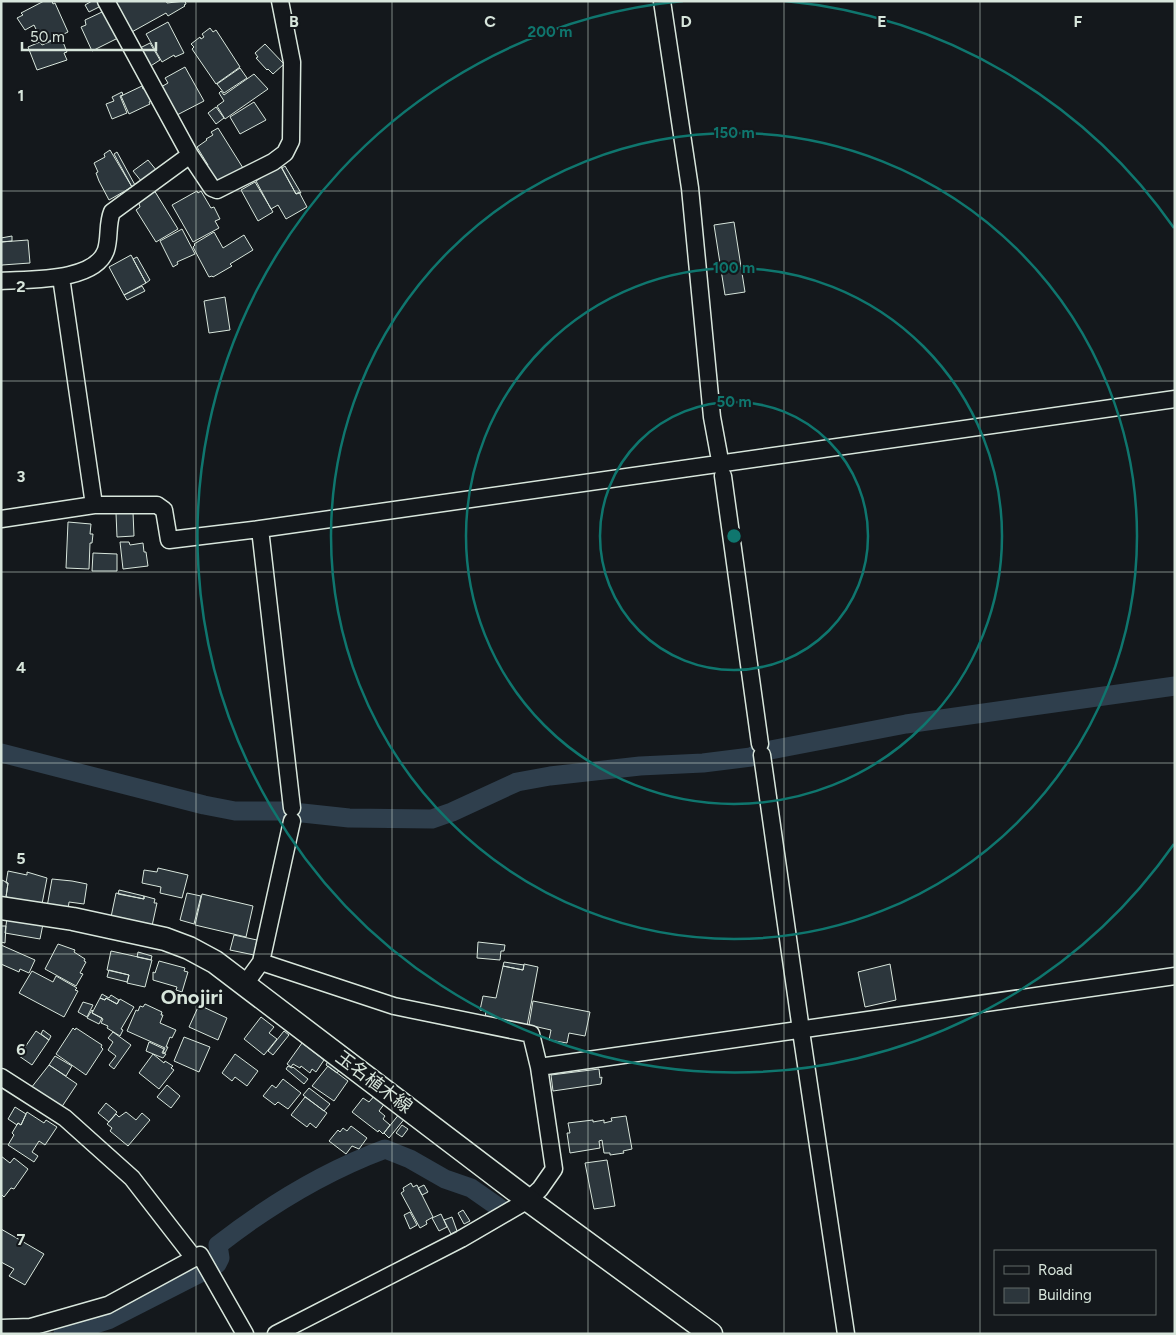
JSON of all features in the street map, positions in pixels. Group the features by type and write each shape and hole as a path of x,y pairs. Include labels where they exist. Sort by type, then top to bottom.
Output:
{"main road":[{"name":"玉名植木線","path":"1,908 73,919 165,939 189,948 215,962 528,1200 712,1334"}],"street":[{"path":"106,1 190,155 212,188 217,190 274,162 285,153 291,141 292,62 280,1"},
{"path":"662,1 690,188 712,417 719,455"},
{"path":"1,281 60,277 89,269 100,261 106,251 108,221 112,212 190,155"},
{"path":"60,277 94,505"},
{"path":"1,519 94,505 157,505 164,510 170,540 260,529 1175,399"},
{"path":"723,476 800,1027 846,1334"},
{"path":"245,984 261,962 292,814 260,529"},
{"path":"261,962 394,1006 531,1034 539,1066 554,1169 540,1189 528,1200 452,1244 276,1334"},
{"path":"539,1066 1175,976"},
{"path":"1,1077 65,1118 132,1178 194,1258"},
{"path":"1,1328 31,1327 108,1305 200,1254 245,1334"}],"building":[{"path":"44,1 55,3 68,32 43,44 34,25 25,30 17,18 23,15 21,13"},
{"path":"92,1 98,1 101,6 89,12 85,5"},
{"path":"113,1 166,1 167,3 185,1 186,4 168,16 166,13 130,33"},
{"path":"102,12 118,38 92,51 81,27 86,25 85,20"},
{"path":"168,22 184,53 175,57 174,55 162,62 146,34"},
{"path":"210,28 213,32 216,30 240,67 216,84 192,49 194,47 191,44 200,37 201,39 204,37 202,34"},
{"path":"61,37 67,52 64,53 67,60 37,70 28,47 40,42 42,45"},
{"path":"150,43 160,60 149,67 138,49"},
{"path":"265,44 284,64 273,74 256,58 258,57 255,53"},
{"path":"185,67 204,101 177,115 161,87 168,83 165,78"},
{"path":"240,68 247,78 224,93 217,84"},
{"path":"254,74 268,89 225,119 217,106 224,101 219,93 221,91 224,95"},
{"path":"142,86 143,89 146,88 151,101 149,102 150,104 129,114 121,96"},
{"path":"122,92 123,95 120,96 127,113 112,119 106,104 114,101 112,97"},
{"path":"254,102 266,120 240,134 230,117"},
{"path":"216,107 224,118 216,124 208,113"},
{"path":"218,128 243,168 224,180 223,178 214,183 204,167 208,165 197,147 213,135 211,132"},
{"path":"110,150 132,187 109,200 99,181 94,163 105,157 104,154"},
{"path":"117,152 135,185 132,187 114,154"},
{"path":"148,160 157,171 142,182 133,171"},
{"path":"276,166 278,169 281,167 296,194 299,192 307,207 286,219 278,205 271,209 256,181 262,177 261,175"},
{"path":"285,166 301,193 296,194 282,168"},
{"path":"255,182 273,212 258,221 241,190"},
{"path":"154,190 178,229 156,242 136,210 140,207 138,200"},
{"path":"197,191 198,193 201,191 211,208 214,207 220,219 215,221 219,228 193,242 172,205"},
{"path":"734,222 745,292 725,295 714,225"},
{"path":"182,229 195,254 177,262 178,264 173,267 160,241"},
{"path":"214,232 223,248 244,235 253,250 230,264 232,266 213,277 209,277 193,247 194,244"},
{"path":"12,236 12,241 1,242 1,238"},
{"path":"28,240 30,263 2,265 1,267 1,242"},
{"path":"131,255 146,283 124,295 109,267"},
{"path":"137,257 150,280 146,283 133,259"},
{"path":"142,286 145,291 127,300 124,295"},
{"path":"225,297 230,330 209,333 204,301"},
{"path":"133,512 134,536 117,537 116,513"},
{"path":"68,522 91,524 90,534 93,534 92,543 90,543 89,569 66,568"},
{"path":"120,542 129,542 130,545 143,543 148,566 123,569"},
{"path":"93,553 117,554 117,571 92,571"},
{"path":"158,868 188,875 182,898 160,893 161,887 142,883 144,870 157,872"},
{"path":"8,871 27,875 27,872 47,878 42,904 6,897"},
{"path":"52,879 87,884 84,904 69,902 68,910 47,907"},
{"path":"2,880 8,883 6,897 9,900 1,898"},
{"path":"119,890 144,896 144,899 118,894"},
{"path":"116,893 144,899 144,896 155,899 154,903 157,903 152,926 111,917"},
{"path":"187,893 201,896 194,924 180,920"},
{"path":"202,894 253,906 246,937 195,925"},
{"path":"7,918 43,924 40,939 5,933"},
{"path":"1,926 6,926 5,943 1,942"},
{"path":"234,935 257,940 254,955 230,950"},
{"path":"478,942 505,945 504,951 501,951 500,960 477,958"},
{"path":"58,944 75,950 74,952 85,959 84,961 86,962 80,973 83,974 76,986 45,969"},
{"path":"1,945 35,960 29,973 20,969 19,972 1,964"},
{"path":"111,951 152,960 145,987 127,983 129,975 107,970"},
{"path":"138,952 152,956 151,960 137,957"},
{"path":"159,961 185,968 184,971 188,972 182,992 176,990 177,987 153,980 153,972 155,973"},
{"path":"504,962 524,965 523,970 503,966"},
{"path":"524,964 538,967 527,1026 485,1018 486,1011 480,1010 483,996 496,998 503,966 523,970"},
{"path":"890,964 896,1000 865,1007 858,972"},
{"path":"109,970 129,975 127,982 107,977"},
{"path":"32,971 53,982 56,976 77,988 75,990 78,991 64,1017 19,993"},
{"path":"102,994 109,998 111,995 119,1000 117,1004 106,998 105,1000 100,998"},
{"path":"100,998 105,1000 106,998 117,1004 120,999 134,1007 121,1029 123,1030 120,1036 101,1023 103,1019 92,1013"},
{"path":"533,1001 590,1012 585,1036 569,1033 567,1043 549,1040 551,1030 529,1025"},
{"path":"83,1002 93,1005 87,1017 78,1012"},
{"path":"145,1004 162,1012 161,1015 163,1015 160,1023 176,1030 172,1038 170,1037 165,1053 163,1052 165,1048 127,1031 136,1010 138,1011 140,1006 143,1007"},
{"path":"199,1005 227,1018 218,1040 189,1027"},
{"path":"92,1010 92,1013 102,1018 99,1024 87,1018"},
{"path":"261,1017 274,1027 269,1033 277,1039 264,1055 244,1039"},
{"path":"73,1028 75,1030 76,1028 102,1045 103,1049 86,1075 56,1054"},
{"path":"43,1030 51,1036 49,1040 41,1034"},
{"path":"36,1031 49,1040 32,1065 19,1056"},
{"path":"284,1031 289,1035 273,1055 268,1051"},
{"path":"113,1032 131,1045 114,1069 109,1065 116,1056 108,1050 113,1042 108,1038"},
{"path":"184,1037 210,1047 199,1072 174,1061"},
{"path":"149,1042 164,1049 162,1053 166,1054 163,1058 146,1051"},
{"path":"302,1043 324,1060 316,1072 312,1069 310,1073 301,1066 300,1068 293,1064 291,1067 287,1064"},
{"path":"153,1054 164,1063 165,1061 173,1066 171,1068 174,1070 159,1089 139,1073"},
{"path":"235,1054 258,1071 247,1086 235,1077 232,1081 222,1073"},
{"path":"55,1056 72,1066 66,1076 49,1065"},
{"path":"328,1061 341,1068 337,1073 326,1065"},
{"path":"49,1065 77,1084 61,1108 31,1088"},
{"path":"288,1066 293,1067 308,1079 304,1084 286,1069"},
{"path":"328,1066 348,1081 334,1101 312,1086"},
{"path":"599,1069 600,1078 602,1077 601,1084 553,1091 551,1075"},
{"path":"283,1079 301,1093 288,1109 278,1102 275,1105 263,1096 272,1085 276,1088"},
{"path":"167,1085 180,1096 171,1108 157,1097"},
{"path":"309,1088 330,1104 324,1111 303,1095"},
{"path":"375,1095 385,1103 379,1111 385,1116 383,1119 390,1125 383,1134 352,1112 363,1098 369,1102"},
{"path":"305,1097 327,1113 316,1128 310,1123 307,1127 291,1115"},
{"path":"106,1103 117,1112 109,1122 98,1113"},
{"path":"15,1107 26,1114 21,1125 18,1123 17,1125 8,1119"},
{"path":"27,1112 44,1123 46,1120 57,1127 45,1145 39,1141 32,1152 38,1156 34,1162 8,1145 14,1135 12,1133 18,1123 21,1125"},
{"path":"126,1112 136,1120 142,1113 150,1120 128,1146 110,1131 112,1128 107,1124 116,1114 119,1117"},
{"path":"400,1113 406,1117 389,1138 384,1133"},
{"path":"626,1116 632,1149 623,1151 624,1153 610,1155 610,1153 604,1153 602,1140 599,1141 600,1148 570,1153 567,1133 570,1133 568,1123 604,1120 604,1123 612,1121 611,1118"},
{"path":"402,1125 408,1129 402,1137 396,1133"},
{"path":"351,1126 367,1138 359,1149 352,1146 346,1154 329,1141 338,1130 340,1132 343,1128 347,1131"},
{"path":"1,1156 10,1163 14,1158 28,1169 14,1189 11,1188 4,1197 1,1194"},
{"path":"607,1160 615,1206 594,1209 585,1163"},
{"path":"411,1183 413,1187 417,1185 433,1217 420,1228 401,1193 404,1191 403,1188"},
{"path":"424,1185 428,1192 422,1195 418,1188"},
{"path":"463,1210 470,1221 464,1224 458,1213"},
{"path":"410,1212 417,1225 410,1229 404,1215"},
{"path":"441,1214 447,1227 439,1231 432,1218"},
{"path":"452,1217 457,1231 451,1234 444,1220"},
{"path":"1,1229 44,1254 25,1285 9,1276 14,1269 1,1262"}],"waterway":[{"path":"1,753 204,805 235,811 284,811 349,818 432,819 452,812 517,782 550,776 751,757 760,752 906,724 1175,686"},
{"path":"63,1334 108,1320 217,1264 220,1258 218,1245 277,1203 319,1179 385,1149 410,1159 445,1179 471,1188 501,1209"}],"district":[{"name":"Onojiri","path":"192,997"}]}
